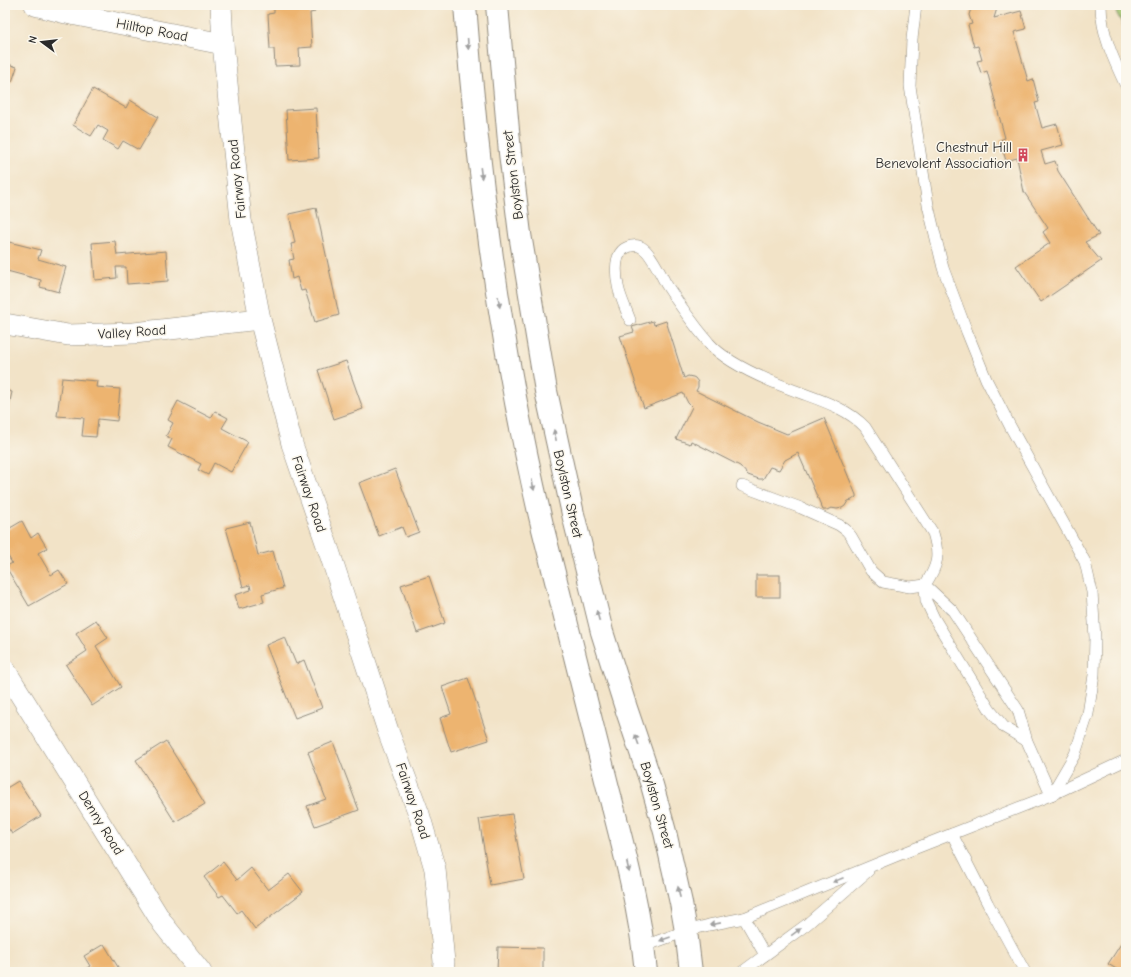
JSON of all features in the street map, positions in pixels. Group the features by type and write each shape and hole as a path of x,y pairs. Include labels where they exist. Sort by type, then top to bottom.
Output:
{"highway":[{"path":"465,5 472,97 484,197 496,284 517,405 533,485 548,548 637,905 644,946 646,972"},
{"name":"Boylston Street","path":"497,5 506,114 520,234 547,398 591,591 613,670 658,802 674,868 686,931 691,972"}],"street":[{"name":"Hilltop Road","path":"35,5 66,13 223,44"},
{"name":"Fairway Road","path":"221,5 223,44 241,220 260,319 292,444 388,731 419,814 435,869 441,919 444,962 443,972"},
{"name":"Valley Road","path":"5,324 68,335 134,333 260,319"},
{"name":"Denny Road","path":"5,670 163,924 201,972"}],"lane":[{"path":"916,5 912,39 910,86 928,205 943,268 986,379 1010,426 1085,562 1092,592 1095,638 1094,675 1088,714 1075,754 1051,795"},
{"path":"1101,5 1101,15 1107,39 1115,64 1126,86"},
{"path":"630,320 618,286 617,267 618,258 623,250 632,245 636,245 640,246 648,253 681,305 716,350 730,360 752,372 836,407 857,420 865,427 933,533 938,557 932,575 925,585 926,601 934,618 990,710 1004,727 1026,741"},
{"path":"742,486 801,508 839,525 851,536 871,571 883,582 910,587 925,585"},
{"path":"925,585 953,611 1018,710 1023,723 1026,741 1051,795"},
{"path":"644,946 686,931 744,918 1051,795 1126,760"},
{"path":"952,834 1025,972"},
{"path":"742,972 806,925 875,865"},
{"path":"744,918 765,955"}],"green space":[{"path":"1118,5 1126,5 1126,31 1114,8"}],"building":[{"path":"274,5 315,5 315,12 310,13 312,47 299,48 300,65 275,66 274,49 270,49 268,14 274,13"},
{"name":"Chestnut Hill Benevolent Association","path":"972,5 998,5 994,18 1021,11 1026,29 1014,32 1028,81 1033,79 1039,102 1035,103 1042,128 1057,124 1063,145 1041,151 1045,164 1055,161 1058,171 1099,235 1085,242 1101,261 1041,302 1016,266 1050,243 1043,232 1048,228 1024,192 1017,158 1006,161 1000,140 1005,138 987,71 981,73 977,61 982,60 978,46 974,47 968,25 972,24 969,15"},
{"path":"5,63 17,67 12,82 5,79"},
{"path":"93,89 126,108 130,100 158,117 139,150 123,141 118,149 103,140 108,131 98,125 91,136 73,125"},
{"path":"316,108 319,158 289,160 286,110"},
{"path":"316,208 339,315 315,322 305,290 301,291 297,277 292,279 289,260 294,259 291,244 295,243 289,214"},
{"path":"5,241 41,250 38,259 66,267 59,292 40,287 41,280 7,271 5,275"},
{"path":"115,241 117,255 166,251 168,281 127,284 126,267 116,267 117,278 95,280 92,243"},
{"path":"653,321 654,325 666,321 684,378 688,376 695,378 698,382 696,391 758,422 787,434 824,418 856,497 848,501 842,508 823,510 798,453 785,460 779,470 770,467 763,479 759,479 748,475 740,466 691,441 690,444 676,439 692,407 688,403 683,393 644,408 620,336 634,332 632,327"},
{"path":"346,361 363,409 334,419 318,370"},
{"path":"62,378 97,381 96,387 120,389 117,421 98,419 96,437 82,436 84,418 57,416"},
{"path":"5,390 12,392 7,415 5,414"},
{"path":"178,401 211,418 215,411 228,418 222,428 248,442 231,472 214,463 208,475 198,470 201,464 168,447 172,439 166,436 173,423 168,420"},
{"path":"395,469 419,532 406,537 402,527 379,536 359,483"},
{"path":"22,521 31,538 38,533 47,548 38,553 51,575 59,570 68,584 29,606 6,567 12,563 5,551 5,531"},
{"path":"250,522 258,555 273,551 283,588 262,594 264,602 239,609 235,595 251,590 250,585 243,587 226,528"},
{"path":"756,575 780,575 780,597 756,597"},
{"path":"429,576 445,623 417,633 401,585"},
{"path":"96,620 108,638 96,646 121,687 92,706 66,665 87,651 76,633"},
{"path":"285,637 296,664 304,660 322,708 295,718 266,645"},
{"path":"468,678 489,740 451,752 440,718 451,714 442,687"},
{"path":"166,741 205,804 175,822 136,760"},
{"path":"333,742 359,810 315,826 307,806 326,799 308,752"},
{"path":"18,781 41,816 12,834 5,823 5,789"},
{"path":"512,814 524,879 490,885 479,819"},
{"path":"223,862 237,880 251,868 268,890 289,874 303,892 255,929 241,910 237,913 223,895 219,897 204,877"},
{"path":"1126,936 1126,972 1116,972 1118,970 1108,964"},
{"path":"104,944 121,972 81,972 90,966 84,956"},
{"path":"498,947 543,948 543,972 497,972"}],"place":[{"name":"Chestnut Hill Benevolent Association","path":"1023,155"}]}
